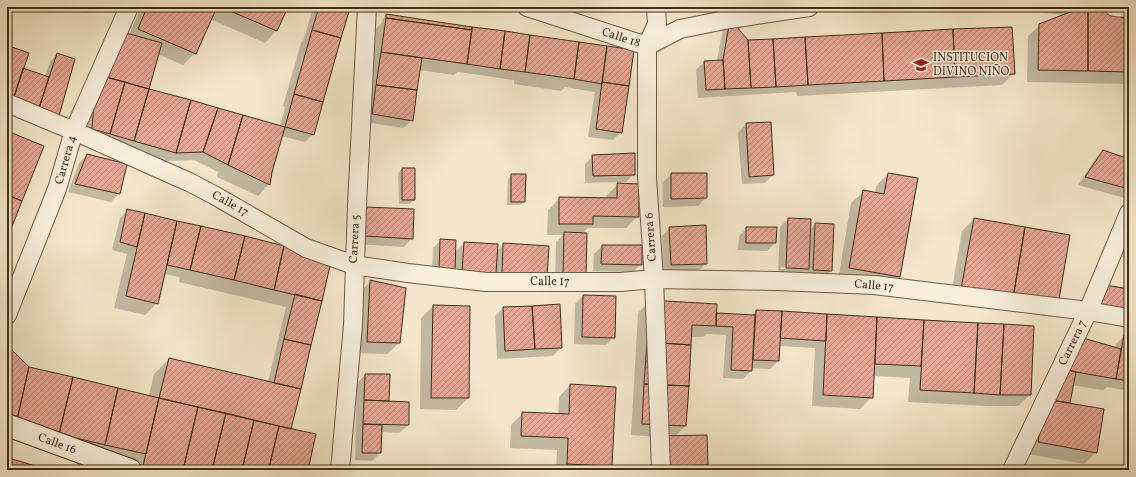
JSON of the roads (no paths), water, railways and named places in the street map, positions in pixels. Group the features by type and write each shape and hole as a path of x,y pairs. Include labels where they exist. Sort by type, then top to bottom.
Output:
{"street":[{"name":"Carrera 4","path":"7,315 58,189 74,131 129,7"},
{"name":"Carrera 5","path":"340,470 353,325 354,264 357,238 357,205 367,7"},
{"name":"Calle 18","path":"527,7 647,46 680,29 730,19 809,7"},
{"name":"Carrera 6","path":"656,7 657,24 647,46 647,177 654,279 661,470"},
{"path":"1114,7 1129,8"},
{"name":"Calle 17","path":"7,103 189,182 306,248 354,264 408,274 486,282 621,282 654,279 778,280 874,285 1088,311 1129,318"},
{"name":"Carrera 7","path":"1012,470 1088,311 1129,213"},
{"name":"Calle 16","path":"7,425 130,470"}],"place":[{"name":"INSTITUCION DIVINO NIÑO","path":"921,65"}]}
